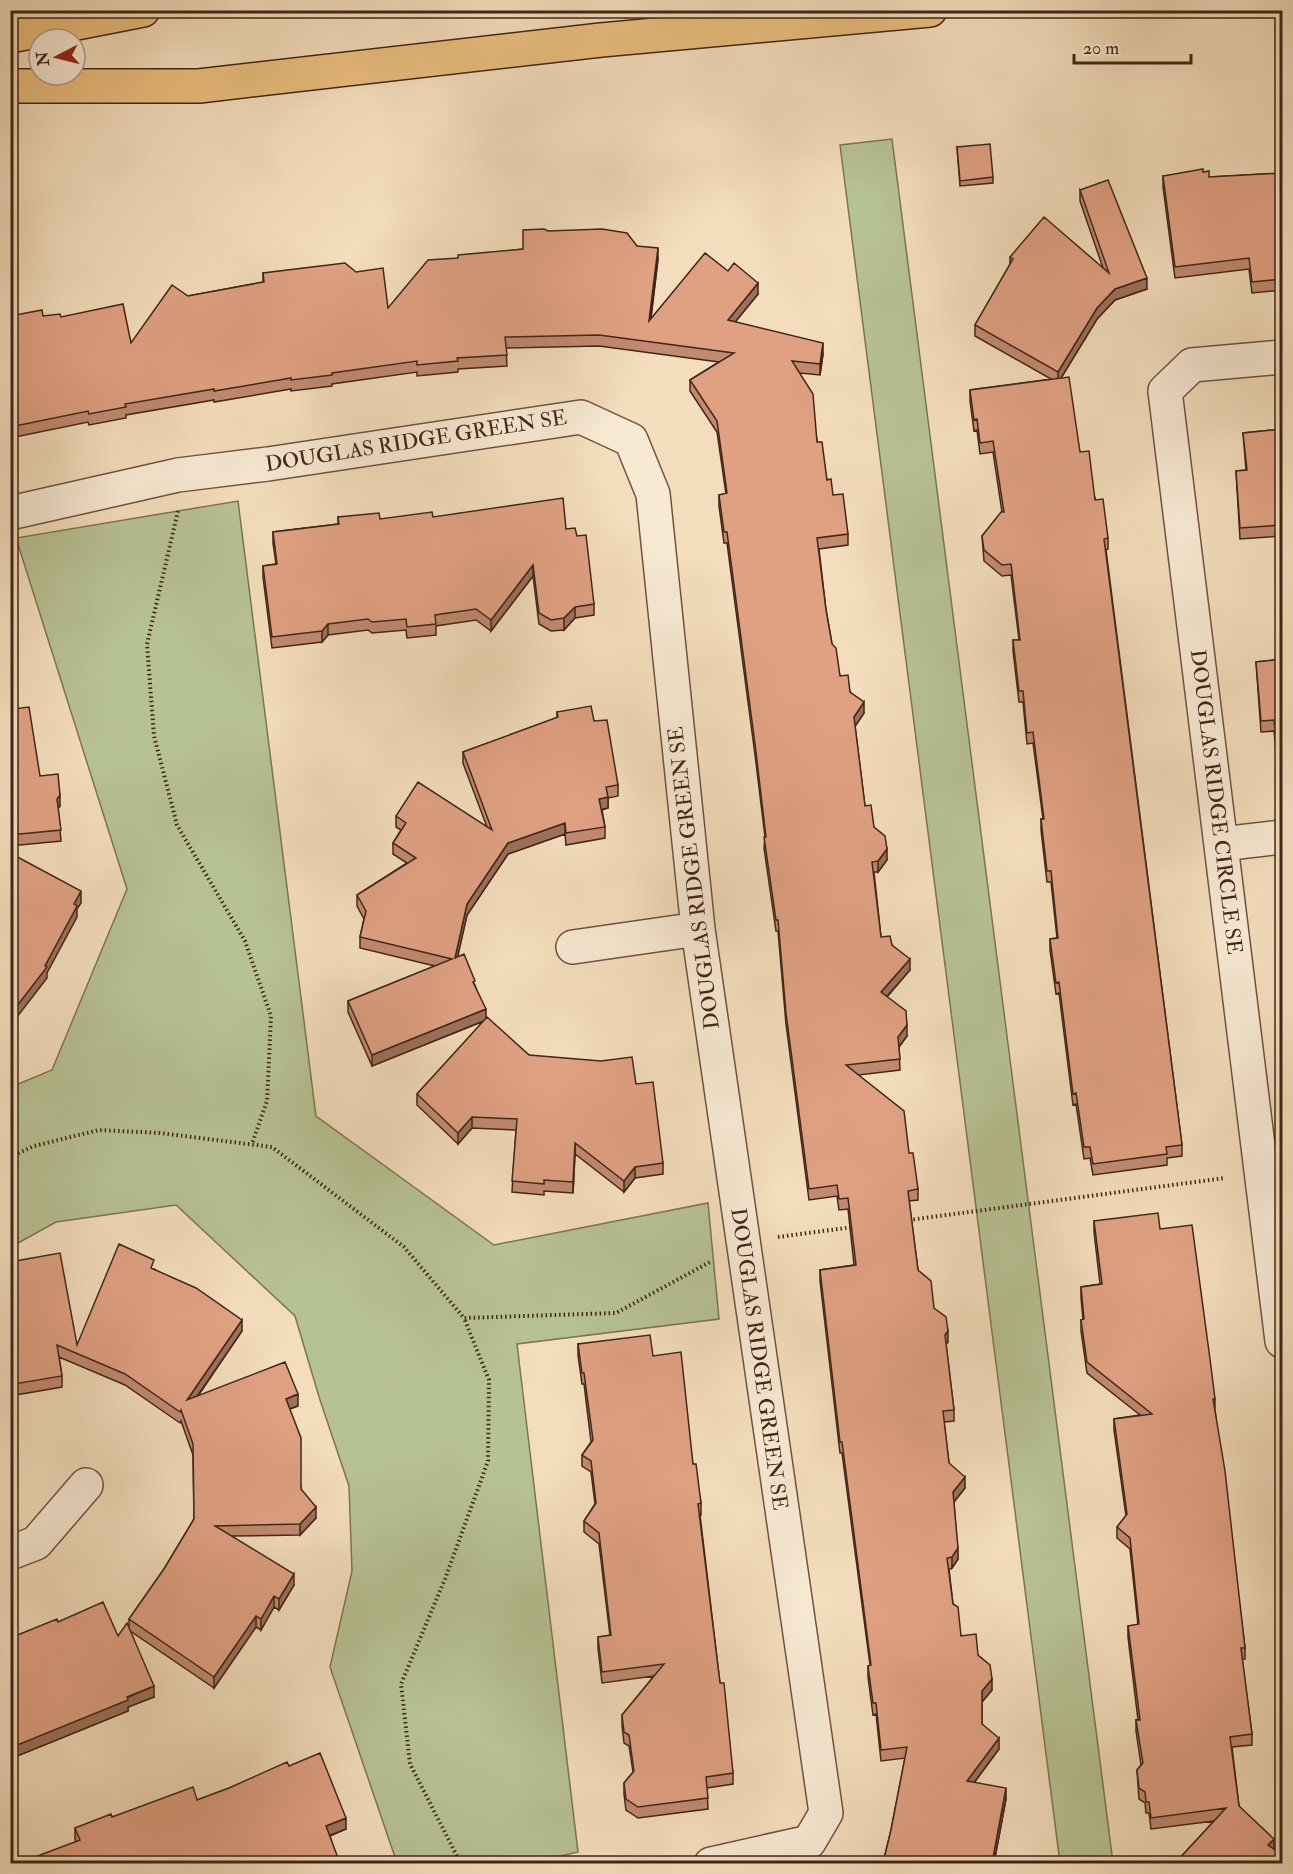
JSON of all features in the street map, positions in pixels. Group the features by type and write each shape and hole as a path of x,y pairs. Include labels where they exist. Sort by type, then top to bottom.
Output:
{"highway":[{"path":"10,36 143,10"},
{"path":"10,86 199,86 602,40 930,10"}],"street":[{"name":"DOUGLAS RIDGE CIRCLE SE","path":"1282,357 1192,364 1165,392 1282,1341"},
{"name":"DOUGLAS RIDGE GREEN SE","path":"10,513 178,475 580,417 631,440 653,494 698,929 826,1813 809,1842 711,1863"},
{"path":"1222,844 1282,837"},
{"path":"573,947 698,929"},
{"path":"10,1553 36,1543 86,1485"}],"path":[{"path":"178,475 178,511 147,644 154,736 177,825 245,940 272,1016 267,1101 252,1144"},
{"path":"10,1157 34,1146 99,1130 160,1133 272,1147 404,1247 464,1318 489,1380 488,1461 445,1579 401,1684 410,1764 461,1863"},
{"path":"907,1220 1262,1172"},
{"path":"464,1318 616,1313 721,1256 742,1242 860,1226"}],"green space":[{"path":"892,139 1113,1863 1060,1863 840,145"},
{"path":"238,501 316,1116 494,1245 708,1203 719,1319 517,1344 578,1852 531,1863 397,1863 330,1667 352,1571 349,1486 295,1316 176,1205 56,1222 11,1247 11,1087 52,1070 127,889 16,538"}],"building":[{"path":"990,144 993,177 960,181 957,147"},
{"path":"1203,169 1203,172 1209,171 1209,177 1282,173 1282,279 1252,282 1249,258 1175,267 1163,176"},
{"path":"1108,180 1147,278 1115,289 1097,308 1058,372 975,325 1013,259 1010,257 1044,217 1109,273 1080,190"},
{"path":"544,229 548,231 602,229 627,233 637,246 658,248 649,321 705,253 728,271 734,263 758,283 728,320 823,343 820,364 792,361 813,394 817,442 822,442 827,480 831,479 833,495 843,494 848,534 817,538 826,610 832,644 836,648 840,676 848,675 850,692 864,702 854,717 865,806 871,805 874,827 885,836 887,849 878,861 872,862 881,937 890,936 892,945 910,959 881,992 906,1011 907,1025 898,1037 900,1059 846,1065 904,1111 909,1153 913,1153 918,1189 908,1191 918,1270 931,1281 934,1308 946,1317 948,1331 945,1335 954,1410 943,1411 949,1463 965,1477 953,1492 958,1548 952,1557 947,1558 953,1604 958,1607 961,1636 976,1634 978,1655 990,1665 992,1679 982,1691 982,1724 999,1738 967,1781 1006,1788 992,1863 883,1863 907,1747 881,1750 876,1703 873,1703 868,1666 871,1665 842,1442 840,1442 820,1270 856,1265 848,1198 839,1199 837,1185 809,1189 786,1013 778,920 776,920 764,837 766,837 755,744 727,532 724,532 719,495 727,493 717,421 690,380 734,353 599,335 505,337 507,355 457,358 458,361 417,365 417,361 332,373 332,375 291,380 291,378 214,391 214,389 10,427 10,316 42,310 43,316 60,314 61,317 123,304 131,343 172,285 188,296 264,282 263,273 345,263 356,272 383,268 388,308 428,260 523,249 523,230"},
{"path":"1069,377 1080,452 1089,451 1095,500 1103,499 1108,538 1104,539 1182,1145 1166,1147 1167,1154 1093,1164 1090,1147 1084,1147 1076,1093 1073,1094 1059,982 1056,983 1050,939 1058,938 1051,871 1047,871 1041,819 1044,819 1033,732 1027,733 1023,691 1019,691 1013,640 1020,640 1011,564 1002,565 984,550 982,536 1001,512 1004,512 993,441 980,443 970,390"},
{"path":"1282,429 1282,525 1240,528 1236,471 1247,470 1243,433"},
{"path":"563,498 566,529 575,528 577,536 586,535 594,604 575,607 564,618 551,620 539,613 533,565 491,620 476,609 435,615 436,624 407,627 406,619 372,622 368,619 328,624 322,631 272,637 263,566 277,564 273,532 339,524 338,517 379,513 380,519 432,512 433,517"},
{"path":"1282,659 1282,749 1277,749 1274,720 1261,721 1256,662"},
{"path":"10,695 14,709 29,707 40,776 58,774 60,795 57,799 61,830 10,835"},
{"path":"591,706 594,721 607,720 618,785 606,787 608,797 599,799 605,827 566,833 565,823 508,843 467,904 455,958 464,954 475,981 473,982 486,1009 372,1055 348,1001 452,959 360,937 366,911 357,895 416,858 393,843 406,823 396,816 418,782 492,830 463,752 558,717 557,712"},
{"path":"10,853 81,891 74,904 77,906 45,966 47,967 10,1015"},
{"path":"487,1017 529,1055 601,1061 632,1057 636,1084 653,1082 663,1163 635,1167 624,1181 575,1143 573,1182 544,1180 544,1184 512,1181 517,1119 472,1117 458,1133 417,1094"},
{"path":"1158,1213 1160,1229 1192,1225 1215,1399 1213,1399 1225,1471 1245,1648 1241,1648 1252,1734 1230,1737 1239,1806 1274,1839 1268,1845 1282,1855 1282,1863 1182,1863 1178,1860 1226,1808 1151,1818 1145,1792 1139,1788 1137,1770 1143,1763 1136,1720 1140,1720 1128,1626 1139,1624 1130,1538 1117,1527 1127,1514 1114,1419 1152,1414 1087,1362 1081,1320 1084,1319 1081,1287 1102,1284 1094,1221"},
{"path":"119,1244 154,1260 151,1268 196,1288 242,1320 187,1400 285,1362 298,1394 286,1399 301,1438 301,1489 316,1507 300,1524 215,1526 294,1574 279,1599 274,1596 261,1619 256,1616 214,1677 129,1619 164,1569 194,1519 193,1444 181,1410 180,1412 125,1374 57,1345 62,1376 14,1384 16,1390 10,1391 10,1262 60,1253 77,1345"},
{"path":"650,1335 653,1356 681,1352 693,1464 696,1464 701,1503 698,1504 720,1683 724,1683 733,1773 706,1777 708,1798 638,1807 626,1799 624,1783 634,1771 629,1735 624,1732 622,1715 664,1664 602,1672 598,1637 611,1635 599,1533 584,1521 596,1503 591,1461 582,1455 593,1440 578,1344"},
{"path":"103,1602 118,1636 127,1623 154,1686 127,1697 128,1700 10,1748 10,1638 57,1619 58,1622"},
{"path":"320,1753 346,1818 326,1826 338,1858 323,1863 19,1863 80,1840 75,1828 111,1814 112,1817 193,1787 197,1800 287,1762 289,1766"}]}
